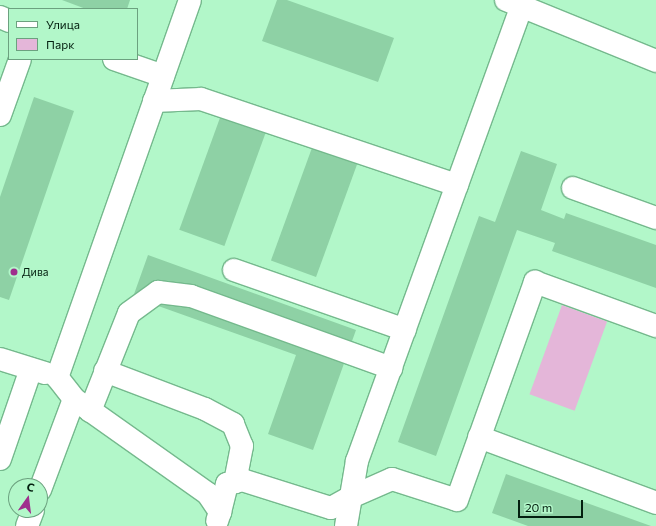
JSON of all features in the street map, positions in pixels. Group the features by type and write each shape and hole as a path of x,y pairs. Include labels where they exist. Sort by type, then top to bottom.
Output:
{"street":[{"path":"57,377 190,0"},
{"path":"346,526 358,461 457,185 514,3 656,61"},
{"path":"0,115 20,60"},
{"path":"117,60 163,76"},
{"path":"154,101 201,99 457,185"},
{"path":"573,188 656,218"},
{"path":"234,270 405,330"},
{"path":"218,519 227,484 242,480 331,508 351,497 392,479 457,500 535,282 656,326"},
{"path":"46,478 82,405 105,371 129,313 158,292 191,296 391,368"},
{"path":"0,359 57,377 82,405 208,494 218,519"},
{"path":"0,460 31,368"},
{"path":"105,371 205,409 233,424 242,446 235,482"},
{"path":"479,437 656,503"}],"green space":[{"path":"562,305 607,321 575,411 530,394"}],"building":[{"path":"62,0 130,0 127,8 83,8"},
{"path":"277,0 287,0 394,38 378,82 262,41"},
{"path":"34,97 74,111 9,300 0,297 0,197"},
{"path":"221,115 266,131 224,246 179,230"},
{"path":"313,145 358,161 316,277 271,261"},
{"path":"521,151 557,164 541,210 564,219 566,213 656,245 656,288 552,251 555,243 517,230 436,456 398,442 479,216 495,222"},
{"path":"148,255 356,330 313,450 268,434 296,355 133,297"},
{"path":"506,474 651,526 528,526 492,513"}],"place":[{"name":"Дива","path":"14,272"}]}
